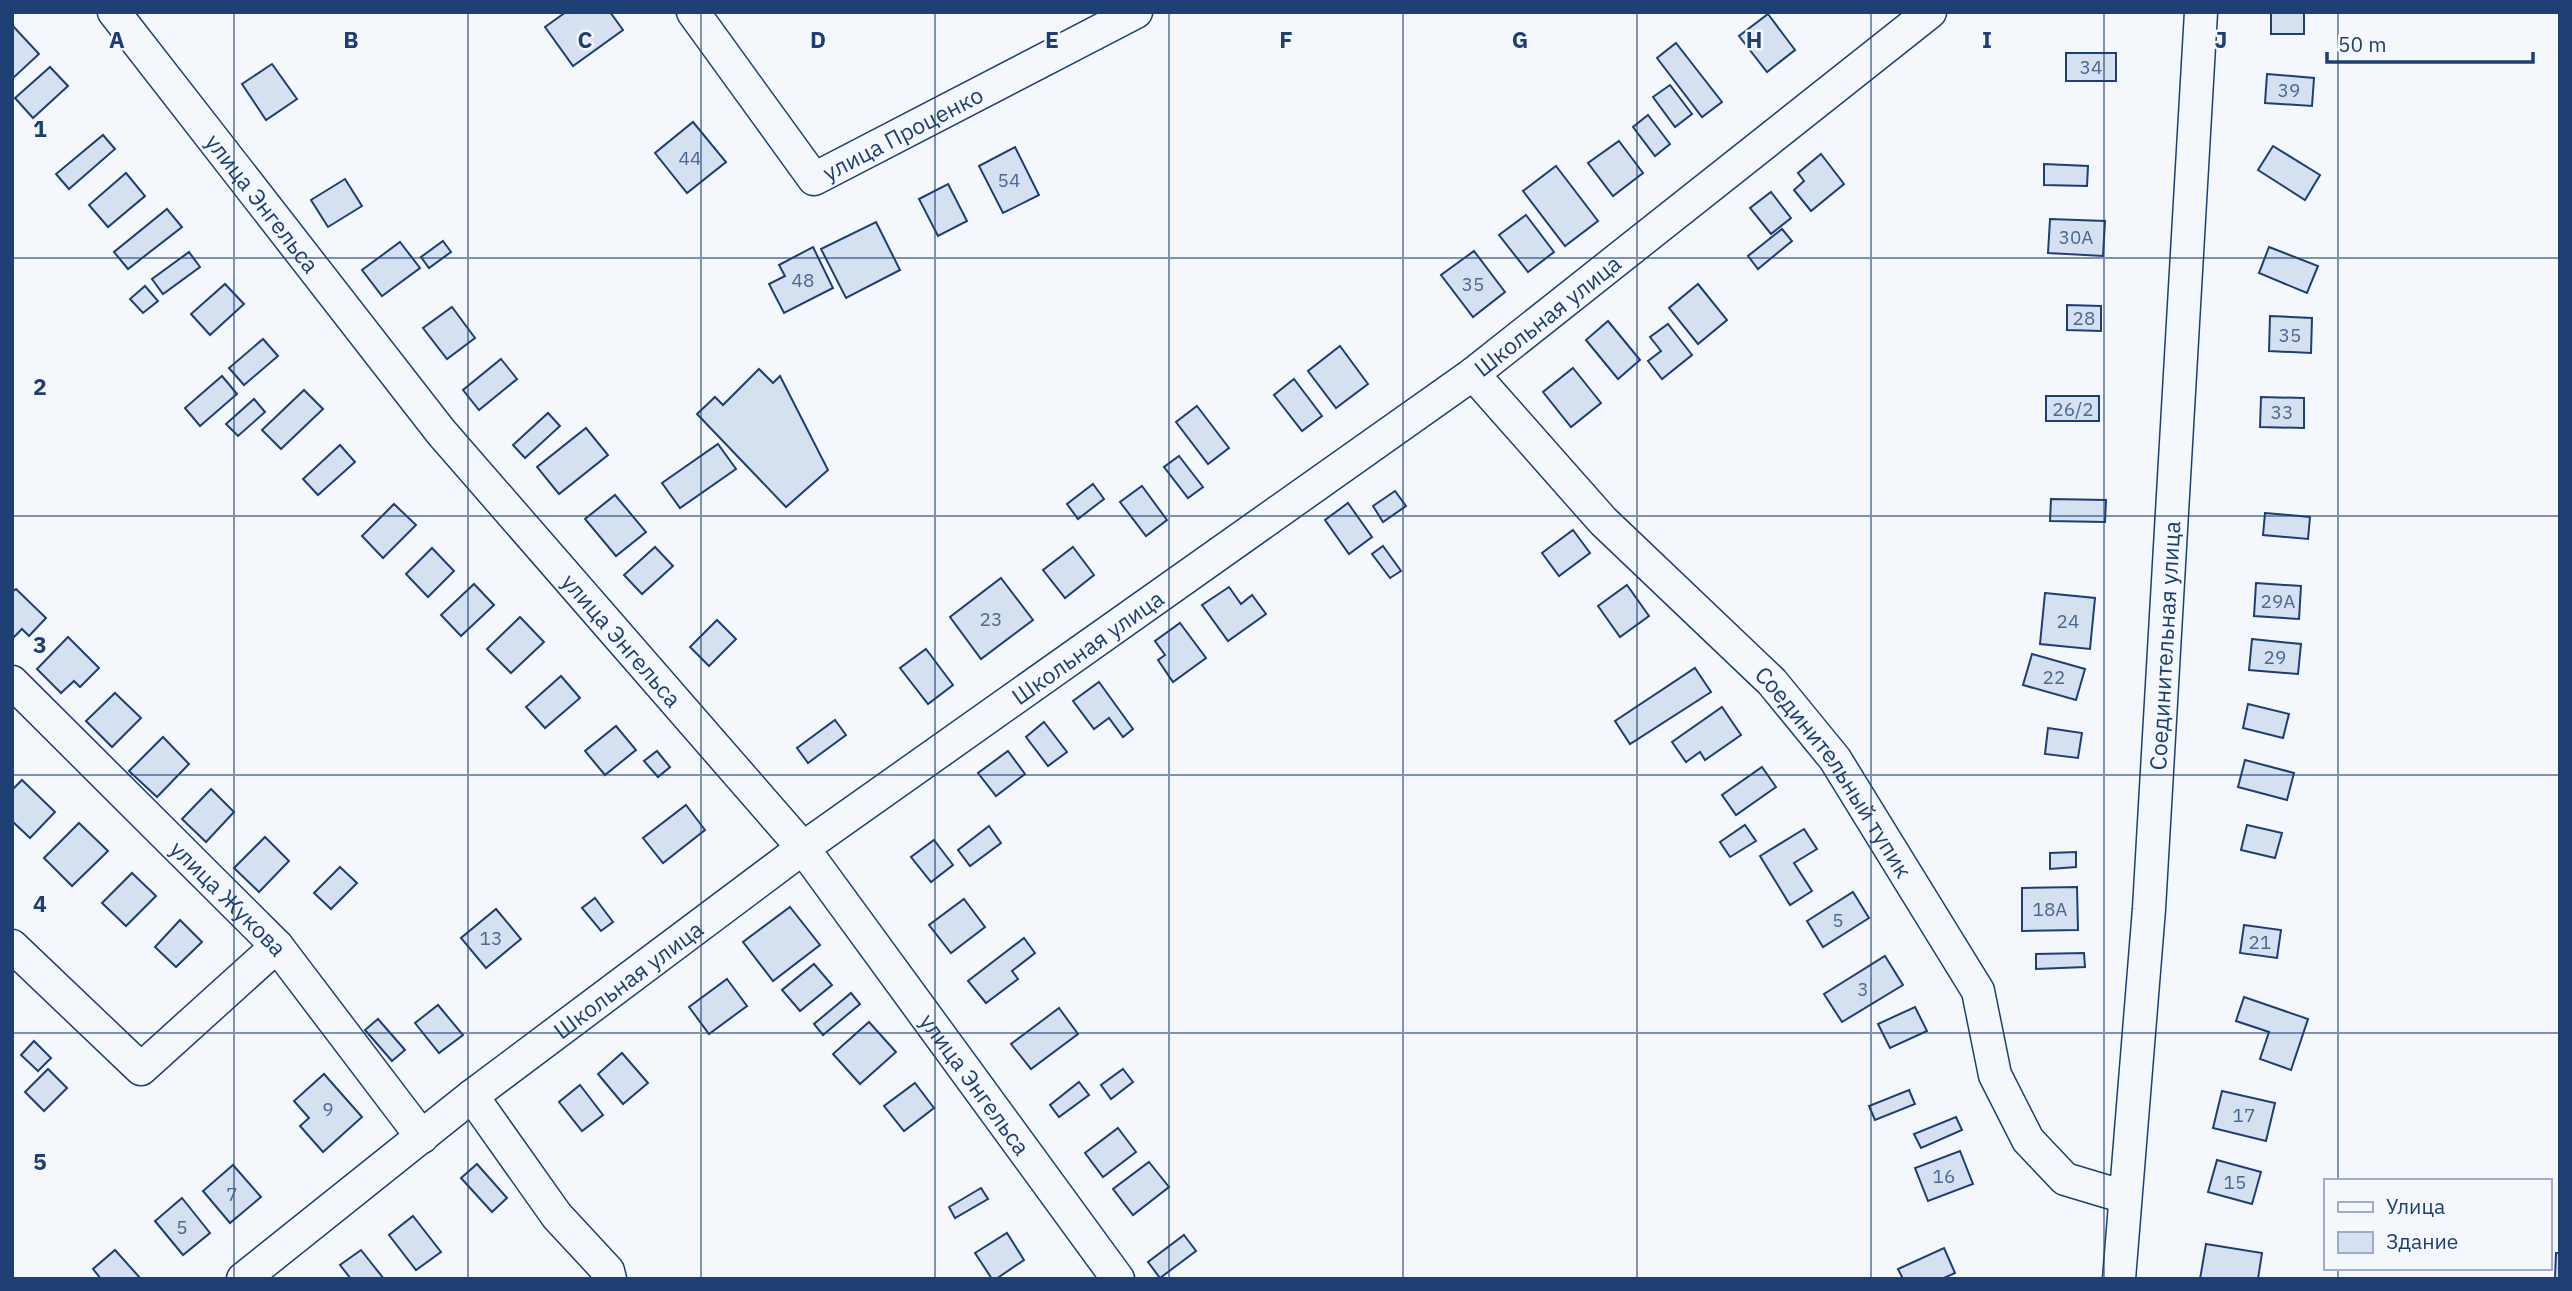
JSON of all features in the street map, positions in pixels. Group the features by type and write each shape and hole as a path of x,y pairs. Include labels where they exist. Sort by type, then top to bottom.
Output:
{"street":[{"name":"улица Энгельса","path":"114,12 441,432 803,848 1118,1279"},
{"name":"улица Проценко","path":"694,12 814,179 1136,12"},
{"name":"Школьная улица","path":"243,1279 472,1096 803,848 1473,374 1930,12"},
{"name":"Соединительная улица","path":"2119,1279 2149,909 2201,12"},
{"name":"Соединительный тупик","path":"1473,374 1603,521 1772,682 1835,759 1978,991 1995,1075 2028,1140 2065,1179 2125,1197"},
{"name":"улица Жукова","path":"12,682 277,946 422,1137"},
{"path":"12,946 141,1069 277,946"},
{"path":"472,1096 557,1216 608,1271 610,1279"}],"building":[{"path":"566,12 610,12 623,30 573,66 545,27"},
{"path":"2271,12 2304,12 2304,34 2271,34"},
{"path":"1768,14 1795,50 1767,72 1739,36"},
{"path":"12,25 39,54 12,79"},
{"path":"1676,43 1722,102 1702,117 1657,58"},
{"path":"2066,53 2116,53 2116,81 2066,81"},
{"path":"272,64 297,99 266,120 242,84"},
{"path":"50,67 68,86 33,118 15,98"},
{"path":"2267,74 2314,78 2312,106 2265,103"},
{"path":"1670,85 1692,114 1675,127 1653,97"},
{"path":"1648,115 1670,144 1655,156 1633,127"},
{"path":"693,122 726,162 687,193 655,153"},
{"path":"103,135 115,149 69,189 56,174"},
{"path":"1619,141 1643,173 1613,196 1588,163"},
{"path":"2273,146 2320,175 2305,200 2258,170"},
{"path":"1015,147 1039,195 1003,213 979,166"},
{"path":"1821,154 1844,184 1811,211 1794,190 1804,181 1798,173"},
{"path":"2044,164 2088,166 2087,186 2044,185"},
{"path":"1556,166 1598,221 1565,246 1523,191"},
{"path":"126,173 145,196 108,227 89,205"},
{"path":"345,179 362,206 328,227 311,200"},
{"path":"948,184 967,221 938,236 919,199"},
{"path":"1771,192 1791,218 1771,234 1750,208"},
{"path":"167,209 182,227 128,269 114,252"},
{"path":"1526,215 1554,252 1528,272 1499,235"},
{"path":"2050,219 2105,221 2103,256 2048,253"},
{"path":"876,222 900,270 846,298 821,249"},
{"path":"1782,229 1792,241 1758,269 1748,256"},
{"path":"443,241 451,252 429,268 421,257"},
{"path":"400,242 420,268 382,296 362,270"},
{"path":"813,247 833,288 784,313 769,284 785,276 779,265"},
{"path":"2269,247 2318,266 2307,293 2259,273"},
{"path":"1474,251 1505,292 1473,317 1441,275"},
{"path":"189,252 200,267 163,294 152,279"},
{"path":"225,284 244,304 210,335 191,314"},
{"path":"1698,284 1727,320 1698,344 1669,308"},
{"path":"145,286 158,301 143,313 130,299"},
{"path":"2067,305 2101,306 2101,331 2067,330"},
{"path":"452,307 475,338 447,359 423,328"},
{"path":"2270,316 2312,318 2311,353 2269,351"},
{"path":"1608,321 1640,360 1618,379 1586,340"},
{"path":"1668,324 1692,355 1662,379 1648,361 1661,351 1650,337"},
{"path":"263,339 278,356 244,385 229,368"},
{"path":"1340,346 1368,384 1336,408 1308,371"},
{"path":"501,359 517,379 479,410 463,390"},
{"path":"1573,368 1601,403 1571,427 1543,392"},
{"path":"759,369 773,383 780,376 828,470 786,507 697,414 715,397 723,405"},
{"path":"222,376 237,394 200,426 185,408"},
{"path":"1294,379 1322,416 1302,431 1274,395"},
{"path":"304,390 323,409 281,449 262,430"},
{"path":"2046,396 2099,396 2099,421 2046,421"},
{"path":"2261,397 2304,398 2304,428 2260,427"},
{"path":"254,399 265,412 238,436 226,424"},
{"path":"1197,406 1229,448 1208,464 1176,422"},
{"path":"548,413 560,426 525,458 513,445"},
{"path":"586,428 608,455 559,494 537,467"},
{"path":"718,444 736,469 680,508 662,483"},
{"path":"340,445 355,462 318,495 303,479"},
{"path":"1179,456 1203,487 1188,498 1164,467"},
{"path":"1093,484 1104,499 1078,519 1067,504"},
{"path":"1142,486 1167,520 1146,536 1120,502"},
{"path":"1395,491 1406,506 1383,522 1373,506"},
{"path":"615,495 646,532 616,556 585,519"},
{"path":"2051,499 2106,500 2105,522 2050,521"},
{"path":"1348,503 1372,537 1349,554 1325,520"},
{"path":"394,504 416,525 383,558 362,536"},
{"path":"2265,513 2310,517 2308,539 2263,535"},
{"path":"1573,530 1590,553 1559,576 1542,553"},
{"path":"1383,546 1401,571 1390,578 1372,554"},
{"path":"655,547 673,566 642,594 624,575"},
{"path":"1073,547 1094,575 1065,598 1043,570"},
{"path":"432,548 454,571 428,597 406,574"},
{"path":"1001,578 1033,620 981,659 950,617"},
{"path":"2256,583 2301,586 2299,619 2254,616"},
{"path":"474,584 494,605 461,636 441,615"},
{"path":"1627,585 1649,616 1620,637 1598,606"},
{"path":"1229,587 1241,604 1252,595 1266,614 1228,641 1202,605"},
{"path":"16,589 46,618 29,636 22,629 12,639 12,592"},
{"path":"2045,593 2095,598 2090,649 2040,644"},
{"path":"520,617 544,642 511,673 487,649"},
{"path":"717,620 736,639 709,666 690,647"},
{"path":"1180,623 1206,658 1173,682 1158,660 1165,655 1155,641"},
{"path":"68,637 99,668 80,687 74,681 61,693 37,669"},
{"path":"2252,639 2301,644 2298,674 2249,670"},
{"path":"926,649 953,685 928,704 900,668"},
{"path":"2032,654 2085,669 2076,700 2023,685"},
{"path":"1695,668 1711,692 1630,744 1615,721"},
{"path":"561,676 580,698 545,728 526,707"},
{"path":"1099,682 1133,729 1123,737 1109,718 1094,729 1073,701"},
{"path":"115,693 141,718 112,747 86,721"},
{"path":"2248,704 2289,714 2283,738 2243,728"},
{"path":"1722,707 1741,735 1705,760 1700,752 1686,762 1672,742"},
{"path":"835,720 846,735 808,763 797,748"},
{"path":"1044,722 1067,752 1048,766 1026,737"},
{"path":"616,726 636,750 605,775 585,751"},
{"path":"2048,728 2082,733 2078,758 2045,754"},
{"path":"163,737 189,764 157,797 129,771"},
{"path":"657,751 670,767 658,777 644,761"},
{"path":"1008,751 1025,774 996,796 978,773"},
{"path":"2245,760 2294,773 2287,800 2238,787"},
{"path":"1762,767 1776,787 1736,815 1722,795"},
{"path":"22,780 55,812 30,838 12,821 12,790"},
{"path":"211,789 234,812 206,842 182,819"},
{"path":"686,805 705,830 663,863 643,838"},
{"path":"79,823 108,851 72,886 44,858"},
{"path":"1745,825 1756,841 1730,857 1720,842"},
{"path":"2247,825 2282,833 2275,858 2241,850"},
{"path":"989,826 1001,843 970,866 958,850"},
{"path":"1804,829 1817,849 1794,863 1812,891 1790,905 1760,856"},
{"path":"265,837 289,861 259,892 234,868"},
{"path":"934,840 953,865 931,882 911,857"},
{"path":"2076,852 2076,867 2050,869 2050,853"},
{"path":"340,867 357,883 331,909 314,893"},
{"path":"132,873 156,896 126,926 102,903"},
{"path":"2077,887 2078,930 2022,931 2022,888"},
{"path":"1853,892 1869,918 1823,947 1807,921"},
{"path":"595,898 613,922 601,931 582,908"},
{"path":"964,899 985,927 951,953 929,925"},
{"path":"790,907 820,945 773,981 743,942"},
{"path":"496,909 521,939 486,968 461,938"},
{"path":"180,920 202,942 176,967 155,947"},
{"path":"2244,925 2281,930 2277,958 2240,953"},
{"path":"1024,938 1035,953 1012,971 1018,979 986,1003 968,981"},
{"path":"2084,953 2085,967 2036,969 2036,954"},
{"path":"1885,956 1903,985 1842,1022 1824,994"},
{"path":"814,964 832,985 800,1011 782,990"},
{"path":"727,979 747,1006 709,1034 689,1007"},
{"path":"851,993 860,1004 823,1035 814,1024"},
{"path":"2244,997 2308,1019 2291,1070 2260,1059 2269,1032 2236,1021"},
{"path":"438,1005 463,1035 439,1053 415,1023"},
{"path":"1915,1007 1927,1031 1890,1048 1878,1024"},
{"path":"1059,1008 1078,1034 1031,1069 1011,1044"},
{"path":"378,1019 405,1050 392,1061 365,1030"},
{"path":"869,1022 896,1052 860,1084 833,1054"},
{"path":"34,1041 51,1058 38,1071 21,1055"},
{"path":"622,1053 648,1083 623,1104 598,1074"},
{"path":"48,1069 67,1088 44,1111 25,1092"},
{"path":"1123,1069 1133,1082 1111,1099 1101,1085"},
{"path":"324,1074 362,1117 323,1152 300,1126 309,1118 294,1101"},
{"path":"1079,1082 1089,1095 1059,1117 1050,1105"},
{"path":"915,1083 934,1108 904,1131 884,1106"},
{"path":"580,1085 603,1115 582,1131 559,1102"},
{"path":"1909,1090 1915,1104 1875,1120 1869,1106"},
{"path":"2222,1091 2275,1103 2266,1141 2213,1128"},
{"path":"1956,1117 1962,1130 1921,1148 1914,1134"},
{"path":"1118,1128 1136,1152 1103,1177 1085,1153"},
{"path":"1960,1151 1973,1184 1928,1201 1915,1168"},
{"path":"2217,1160 2261,1172 2252,1204 2208,1192"},
{"path":"1149,1162 1169,1187 1133,1215 1113,1189"},
{"path":"477,1164 507,1198 492,1212 461,1178"},
{"path":"233,1165 261,1197 230,1223 203,1191"},
{"path":"981,1188 988,1199 955,1218 949,1207"},
{"path":"182,1198 210,1233 183,1255 155,1221"},
{"path":"413,1216 441,1252 416,1270 389,1235"},
{"path":"1007,1233 1024,1260 992,1279 975,1253"},
{"path":"1184,1235 1196,1251 1160,1278 1148,1262"},
{"path":"2206,1244 2262,1253 2258,1279 2200,1279"},
{"path":"1944,1248 1955,1273 1942,1279 1903,1279 1898,1269"},
{"path":"115,1250 141,1279 101,1279 93,1269"},
{"path":"361,1250 384,1279 351,1279 340,1265"},
{"path":"2556,1253 2560,1253 2560,1279 2555,1279"}]}
